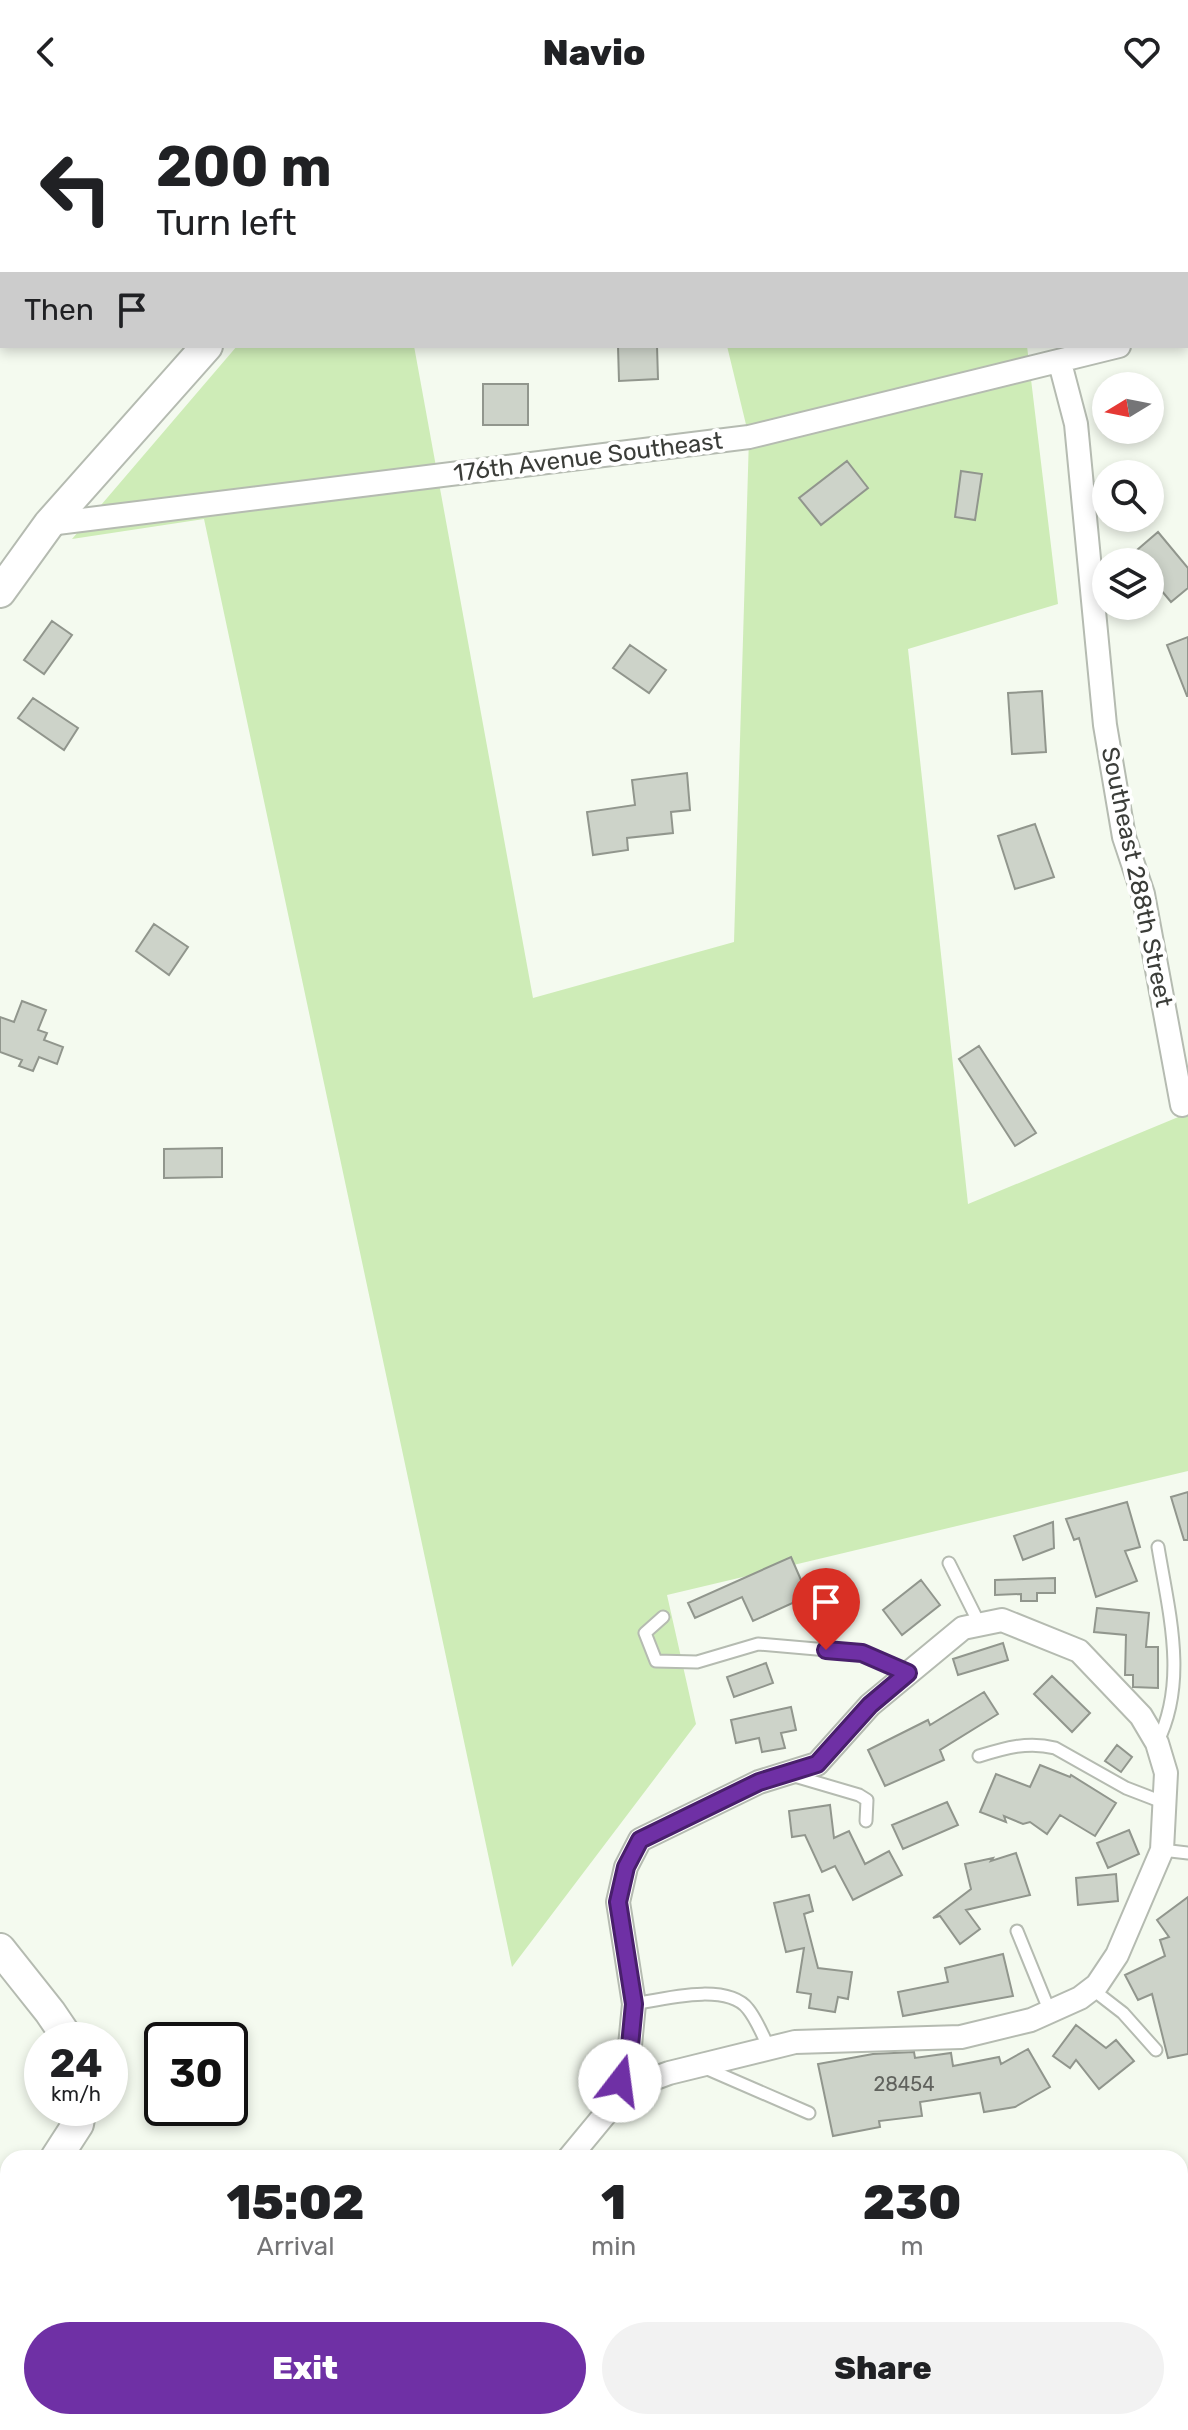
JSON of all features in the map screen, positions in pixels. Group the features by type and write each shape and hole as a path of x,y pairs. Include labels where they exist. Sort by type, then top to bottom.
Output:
{"street":[{"path":"0,592 49,524 205,348"},
{"name":"176th Avenue Southeast","path":"49,524 749,437 1112,348"},
{"name":"Southeast 288th Street","path":"1060,363 1076,424 1109,749 1124,837 1143,894 1185,1104"},
{"path":"576,2150 612,2106 642,2083 769,2048 835,2038 961,2037 1031,2020 1080,1998 1092,1989 1117,1955 1162,1850 1166,1773 1157,1743 1141,1716 1079,1651 1002,1620 963,1628 870,1705 817,1764 759,1782 640,1840 626,1867 618,1902 634,2004 629,2056 612,2106"},
{"path":"0,1949 57,2022"},
{"path":"61,2150 77,2126"}],"lane":[{"path":"1157,1743 1172,1710 1177,1678 1158,1547"},
{"path":"949,1563 980,1625"},
{"path":"663,1617 645,1633 650,1655 656,1661 697,1662 758,1644 862,1653 908,1673"},
{"path":"979,1756 1022,1745 1055,1748 1126,1788 1166,1804"},
{"path":"787,1774 859,1795 867,1800 866,1821"},
{"path":"1162,1850 1188,1853"},
{"path":"1017,1931 1050,2012"},
{"path":"1092,1989 1123,2013 1156,2050"},
{"path":"634,2004 706,1994 732,1997 748,2008 769,2048"},
{"path":"700,2065 809,2113"}],"green space":[{"path":"235,348 414,348 533,998 734,942 749,437 727,348 1027,348 1058,604 908,649 968,1204 1188,1113 1188,1471 667,1595 696,1724 512,1967 204,519 72,539"}],"building":[{"path":"618,348 657,348 658,379 619,381"},
{"path":"483,384 528,384 528,425 483,425"},
{"path":"847,461 868,488 821,525 799,498"},
{"path":"961,471 982,474 975,520 955,517"},
{"path":"1158,532 1188,568 1188,588 1171,602 1164,594 1164,548 1139,548"},
{"path":"52,621 72,635 44,674 24,660"},
{"path":"1188,637 1188,696 1187,696 1167,645"},
{"path":"630,645 666,670 649,693 613,668"},
{"path":"1042,691 1046,752 1012,754 1008,693"},
{"path":"33,698 78,728 64,750 18,718"},
{"path":"687,773 690,810 671,812 673,833 627,838 628,850 593,855 587,812 635,805 632,780"},
{"path":"1035,824 1054,877 1015,889 998,836"},
{"path":"154,924 188,947 169,975 136,951"},
{"path":"22,1001 46,1010 38,1030 47,1033 44,1040 63,1047 57,1064 39,1057 33,1071 19,1066 22,1060 0,1052 0,1017 14,1022"},
{"path":"979,1046 1036,1133 1015,1146 959,1059"},
{"path":"222,1148 222,1177 164,1178 164,1149"},
{"path":"1188,1492 1188,1540 1184,1540 1171,1497"},
{"path":"1127,1502 1140,1547 1125,1551 1137,1581 1096,1597 1079,1538 1074,1540 1066,1519"},
{"path":"1053,1522 1054,1548 1023,1560 1014,1536"},
{"path":"791,1557 808,1596 753,1621 742,1597 695,1618 688,1603"},
{"path":"1055,1578 1055,1593 1037,1593 1037,1601 1021,1601 1021,1594 995,1595 995,1580"},
{"path":"921,1580 940,1605 902,1635 883,1610"},
{"path":"1097,1608 1149,1613 1146,1647 1158,1647 1158,1688 1133,1687 1133,1675 1125,1675 1126,1635 1094,1632"},
{"path":"1003,1643 1008,1660 958,1675 953,1659"},
{"path":"766,1663 773,1683 734,1697 727,1677"},
{"path":"1052,1676 1090,1713 1072,1732 1034,1694"},
{"path":"984,1692 998,1714 940,1750 944,1760 885,1786 868,1750 928,1720 930,1725"},
{"path":"791,1707 796,1730 781,1733 785,1748 762,1752 759,1738 736,1743 731,1720"},
{"path":"1117,1745 1132,1757 1121,1772 1105,1761"},
{"path":"1040,1765 1071,1775 1116,1803 1095,1836 1060,1815 1047,1834 1030,1822 1023,1824 1004,1816 1006,1822 980,1812 996,1774 1030,1787"},
{"path":"947,1802 958,1825 903,1849 892,1825"},
{"path":"830,1805 834,1838 849,1831 865,1864 889,1851 902,1875 853,1900 835,1866 822,1872 805,1835 792,1837 789,1811"},
{"path":"1129,1830 1139,1854 1108,1868 1097,1843"},
{"path":"1016,1853 1030,1895 966,1910 980,1929 960,1944 940,1916 933,1918 971,1889 965,1864 993,1858 991,1861"},
{"path":"1116,1874 1118,1901 1078,1905 1076,1878"},
{"path":"809,1895 813,1911 804,1914 818,1968 852,1972 848,1999 838,1997 835,2012 809,2008 811,1994 797,1992 804,1948 786,1952 774,1903"},
{"path":"1188,1897 1188,2054 1168,2058 1152,1994 1138,2000 1125,1975 1165,1956 1160,1940 1169,1937 1157,1920"},
{"path":"1003,1954 1013,1996 903,2016 898,1992 948,1982 945,1968"},
{"path":"1076,2025 1106,2048 1116,2040 1134,2061 1099,2089 1076,2060 1070,2068 1053,2056"},
{"path":"1028,2049 1050,2087 1015,2107 984,2112 980,2093 920,2102 922,2116 879,2121 880,2127 833,2136 818,2064 873,2054 914,2052 915,2058 951,2053 953,2066 999,2057 1001,2064"}],"route":[{"path":"620,2081 629,2056 634,2004 621,1939 618,1902 626,1867 640,1840 759,1782 817,1764 870,1705 908,1673 862,1653 826,1650"}]}
